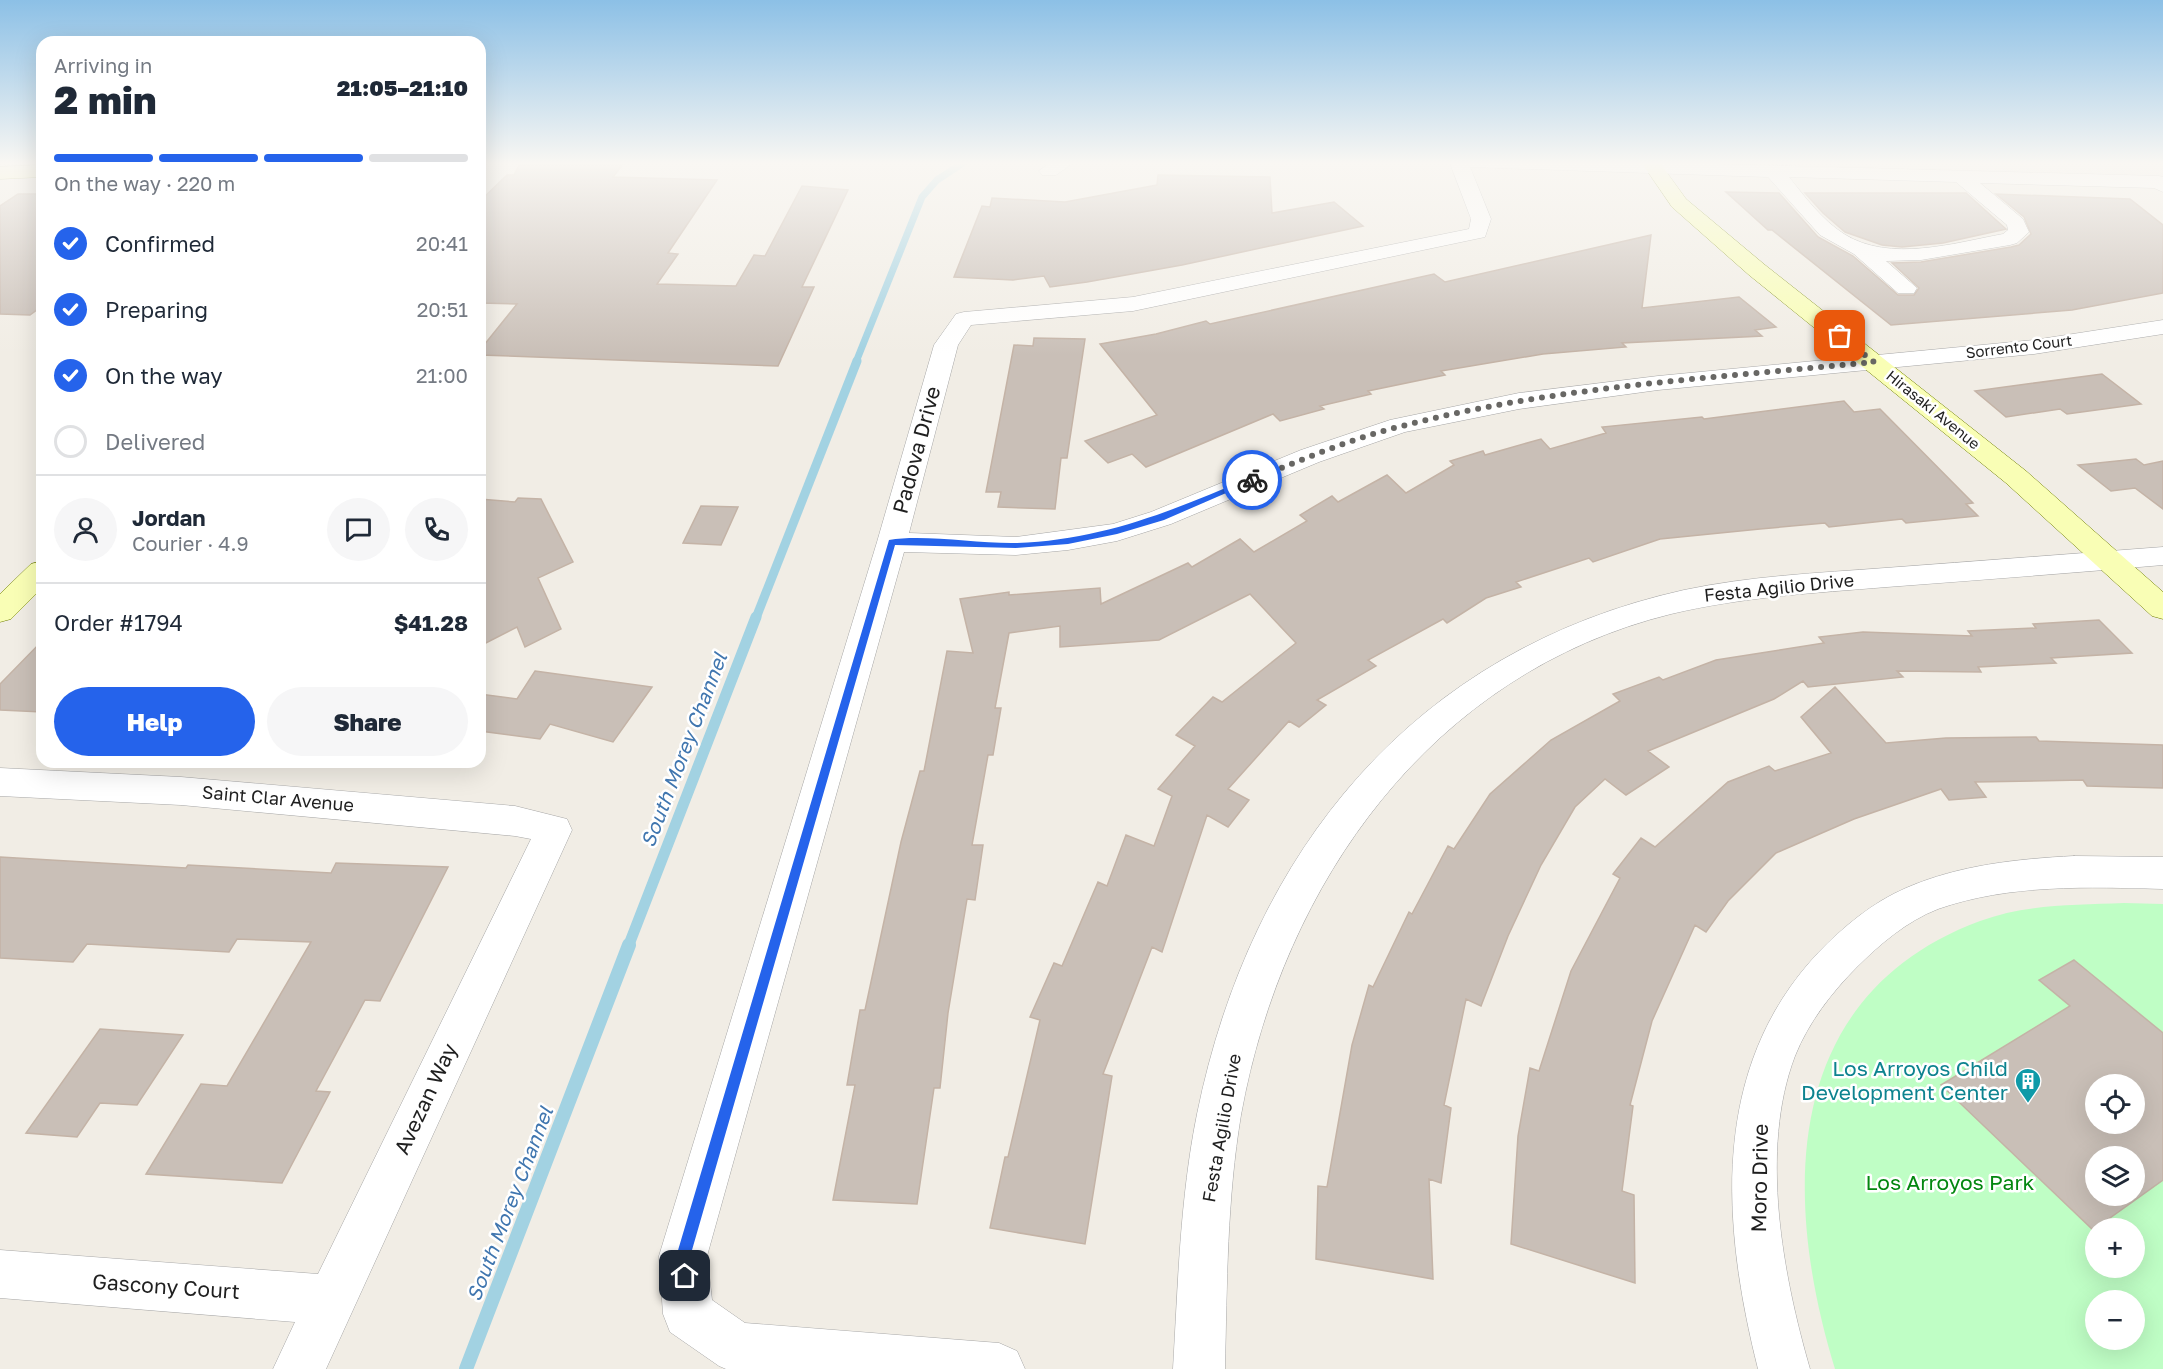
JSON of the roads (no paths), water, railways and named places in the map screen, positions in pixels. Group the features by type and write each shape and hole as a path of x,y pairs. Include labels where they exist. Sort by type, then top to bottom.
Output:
{"street":[{"name":"Padova Drive","path":"999,1369 737,1348 688,1314 683,1257 892,542 946,345 964,319 1133,304 1478,233 1479,227"},
{"name":"Hirasaki Avenue","path":"1706,227 1756,270 2007,470 2110,559 2163,609"},
{"path":"1824,227 1837,239 1863,252 1906,288"},
{"path":"1863,252 1884,255 1913,254 2010,239 2019,232 2017,227"},
{"name":"Sorrento Court","path":"892,542 1016,546 1068,541 1117,532 1161,518 1310,456 1399,426 1457,413 1589,390 2034,347 2163,327"},
{"name":"Festa Agilio Drive","path":"1199,1369 1211,1170 1225,1085 1241,1025 1276,931 1326,843 1372,780 1422,730 1485,683 1549,647 1617,619 1690,598 1753,588 2163,556"},
{"path":"0,612 36,577"},
{"name":"Saint Clar Avenue","path":"0,782 181,791 515,821 554,830"},
{"name":"Avezan Way","path":"299,1369 554,830"},
{"name":"Moro Drive","path":"1784,1369 1761,1266 1757,1216 1757,1146 1767,1077 1785,1030 1825,970 1875,925 1928,897 1984,881 2038,872 2163,873"},
{"name":"Gascony Court","path":"0,1274 332,1300"}],"waterway":[{"name":"South Morey Channel","path":"856,362 910,227"},
{"name":"South Morey Channel","path":"756,618 857,361"},
{"name":"South Morey Channel","path":"628,947 756,617"},
{"name":"South Morey Channel","path":"466,1369 629,945"}],"place":[{"name":"Los Arroyos Child Development Center","path":"2028,1104"}],"park label":[{"name":"Los Arroyos Park","path":"1950,1183"}]}
